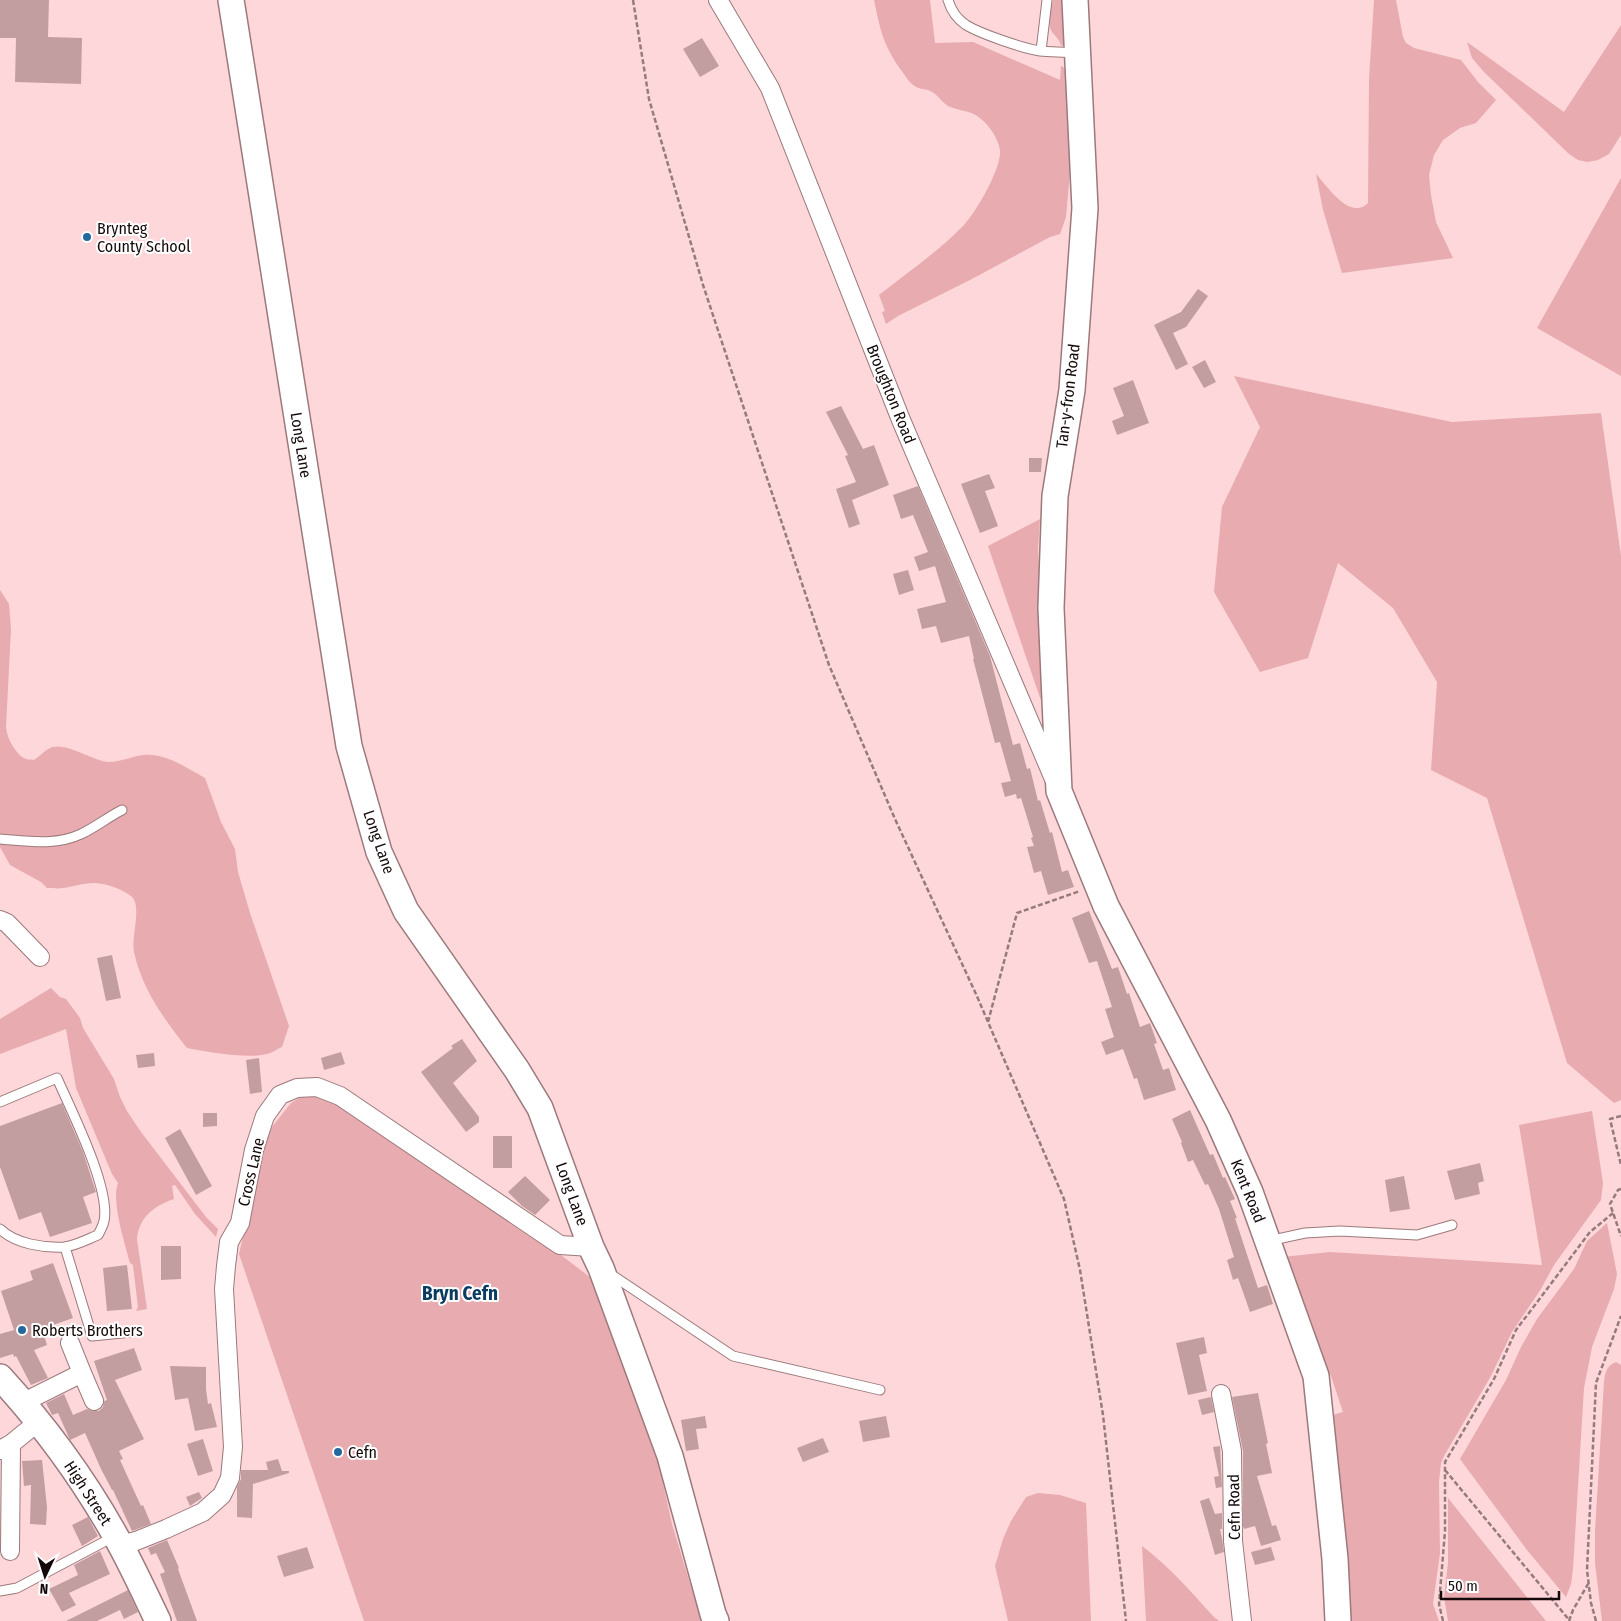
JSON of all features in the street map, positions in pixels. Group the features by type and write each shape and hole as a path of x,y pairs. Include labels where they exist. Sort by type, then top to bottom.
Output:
{"main road":[{"name":"Long Lane","path":"231,0 349,746 379,852 406,911 517,1070 540,1108 670,1456 716,1621"},
{"name":"Tan-y-fron Road","path":"1059,791 1051,608 1055,496 1072,390 1085,208 1075,0"},
{"name":"Kent Road","path":"1059,791 1111,914 1218,1120 1250,1192 1316,1376 1335,1559 1338,1621"},
{"name":"High Street","path":"0,1377 31,1412 72,1465 118,1541 158,1621"}],"street":[{"name":"Broughton Road","path":"718,0 770,88 901,420 1059,791"},
{"path":"0,920 40,957"},
{"name":"Cross Lane","path":"118,1541 136,1541 203,1512 222,1495 230,1478 233,1447 224,1289 229,1242 240,1224 254,1150 265,1116 280,1095 297,1088 317,1087 340,1096 560,1245 596,1257"},
{"path":"70,1343 94,1401"},
{"path":"10,1551 6,1447 31,1412 82,1373"},
{"name":"Cefn Road","path":"1221,1394 1232,1451 1233,1541 1242,1621"}],"lane":[{"path":"948,0 956,16 967,25 996,37 1041,51 1078,53"},
{"path":"1041,51 1047,0"},
{"path":"0,839 42,843 62,840 80,835 122,810"},
{"path":"0,1102 58,1078 96,1169 104,1198 104,1220 98,1235 65,1247 30,1244 6,1235 0,1229"},
{"path":"1268,1241 1305,1233 1340,1231 1416,1235 1452,1225"},
{"path":"65,1247 92,1336 132,1332"},
{"path":"596,1257 732,1356 880,1390"},
{"path":"0,1590 17,1588 118,1541"}],"path":[{"path":"633,0 649,99 703,285 829,665 894,819 988,1022 1064,1199 1080,1270 1103,1415 1126,1621"},
{"path":"988,1022 1017,914 1098,884"},
{"path":"1621,1116 1610,1119 1621,1165"},
{"path":"1621,1189 1618,1190 1610,1204 1621,1236"},
{"path":"1443,1621 1439,1604 1445,1531 1445,1462 1494,1379 1516,1330 1590,1232 1613,1213"},
{"path":"1596,1621 1591,1603 1587,1570 1596,1383 1621,1319"},
{"path":"1445,1470 1570,1621"},
{"path":"1570,1621 1588,1583"}],"shaded area":[{"path":"874,0 930,0 935,43 973,42 1060,80 1061,66 1063,67 1070,74 1075,118 1066,217 1060,234 1050,237 886,324 882,312 885,311 879,295 934,253 964,225 993,178 1000,158 1000,150 993,132 980,118 973,113 948,106 934,93 915,87 910,82 886,45"},
{"path":"1053,0 1062,0 1067,44 1061,46 1049,25"},
{"path":"1374,0 1396,0 1403,37 1406,43 1414,48 1461,60 1478,82 1496,100 1476,123 1460,128 1443,140 1434,155 1429,175 1431,195 1436,222 1453,258 1342,273 1323,210 1316,174 1333,194 1347,205 1354,208 1368,203 1369,79"},
{"path":"1621,25 1621,135 1609,154 1598,160 1587,162 1578,160 1569,154 1484,72 1472,58 1467,42 1564,112"},
{"path":"1621,178 1621,376 1537,328"},
{"path":"1234,376 1452,422 1601,413 1621,556 1621,1100 1614,1103 1567,1063 1487,798 1431,770 1437,682 1393,608 1338,563 1308,658 1260,672 1214,592 1222,507 1260,427"},
{"path":"1040,519 1038,548 1047,718 988,546"},
{"path":"0,590 9,604 11,629 6,727 10,741 22,757 34,760 48,749 59,746 109,762 152,755 176,762 205,778 221,822 235,849 238,872 250,913 289,1026 282,1047 271,1053 249,1056 187,1048 155,1003 142,979 133,946 136,908 132,897 119,889 98,883 47,888 41,882 10,865 0,847"},
{"path":"51,988 60,997 66,999 80,1018 83,1028 114,1079 127,1111 141,1132 206,1217 218,1229 216,1237 195,1214 175,1185 172,1186 174,1199 160,1205 149,1213 138,1231 137,1239 147,1309 136,1311 138,1307 133,1265 130,1263 117,1211 116,1191 118,1183 112,1174 76,1088 66,1029 0,1054 0,1019"},
{"path":"307,1093 332,1099 557,1252 595,1281 650,1425 672,1524 692,1590 704,1621 364,1621 239,1254 268,1132 291,1103"},
{"path":"1592,1111 1603,1183 1601,1200 1554,1265 1541,1289 1512,1332 1491,1376 1441,1463 1439,1482 1440,1553 1433,1604 1439,1621 1345,1621 1326,1417 1343,1412 1331,1376 1311,1345 1282,1257 1330,1252 1542,1265 1519,1125"},
{"path":"1607,1223 1617,1274 1614,1289 1592,1347 1584,1388 1573,1569 1571,1584 1566,1597 1527,1550 1460,1459 1506,1380 1521,1347 1537,1319 1574,1269 1587,1241"},
{"path":"1616,1362 1621,1365 1621,1621 1602,1621 1595,1563 1595,1531 1604,1379 1608,1368"},
{"path":"1038,1493 1060,1495 1086,1503 1091,1621 1008,1621 995,1566 1003,1539 1011,1521 1026,1497"},
{"path":"1448,1498 1546,1621 1448,1621 1444,1597 1448,1563"},
{"path":"1142,1546 1171,1571 1219,1621 1146,1621"}],"building":[{"path":"0,0 49,0 48,37 82,38 81,84 15,82 16,38 0,38"},
{"path":"702,38 719,66 700,77 683,49"},
{"path":"1198,289 1208,296 1186,327 1173,333 1188,364 1176,370 1154,325 1181,312"},
{"path":"1205,360 1216,382 1204,388 1192,367"},
{"path":"1133,380 1149,423 1117,435 1112,421 1124,416 1113,388"},
{"path":"841,406 863,449 874,445 889,485 852,500 860,524 849,528 836,489 856,482 845,456 848,455 826,412"},
{"path":"1029,458 1042,458 1041,472 1029,472"},
{"path":"989,474 995,488 985,491 998,526 980,533 961,484"},
{"path":"918,486 990,656 1013,745 1020,743 1027,769 1030,768 1038,801 1040,800 1050,833 1052,832 1062,872 1068,870 1074,887 1048,895 1041,871 1034,873 1027,847 1034,846 1031,838 1033,837 1021,798 1017,799 1016,794 1005,797 1001,783 1011,781 1000,742 995,743 973,659 969,636 941,643 936,626 922,629 917,609 946,602 935,566 919,571 914,557 928,552 913,515 901,519 893,495"},
{"path":"908,570 914,590 899,595 893,574"},
{"path":"1089,911 1112,969 1118,967 1140,1027 1150,1023 1157,1043 1154,1044 1163,1070 1169,1068 1176,1090 1144,1100 1137,1078 1134,1079 1123,1049 1106,1055 1101,1042 1114,1037 1105,1009 1112,1007 1097,961 1089,963 1072,918"},
{"path":"112,955 121,998 106,1001 97,958"},
{"path":"462,1039 477,1061 453,1083 479,1117 479,1122 466,1132 421,1072"},
{"path":"341,1052 345,1064 324,1070 321,1058"},
{"path":"154,1053 155,1066 138,1068 136,1055"},
{"path":"259,1058 262,1092 250,1094 246,1060"},
{"path":"62,1103 83,1152 96,1192 83,1197 92,1223 50,1237 41,1212 19,1220 0,1167 0,1126"},
{"path":"1190,1110 1210,1155 1213,1154 1223,1178 1225,1177 1235,1199 1230,1201 1258,1288 1267,1285 1273,1304 1250,1312 1238,1278 1233,1280 1227,1260 1234,1257 1219,1209 1208,1184 1205,1185 1193,1160 1188,1162 1172,1119"},
{"path":"203,1113 217,1113 217,1126 203,1127"},
{"path":"180,1129 212,1186 196,1195 165,1138"},
{"path":"493,1136 512,1136 512,1168 493,1168"},
{"path":"1480,1163 1484,1181 1478,1183 1480,1194 1455,1200 1447,1171"},
{"path":"525,1176 550,1200 535,1215 522,1206 508,1192"},
{"path":"1404,1176 1410,1209 1390,1212 1385,1180"},
{"path":"161,1246 181,1246 181,1279 161,1280"},
{"path":"53,1263 73,1318 42,1329 47,1345 34,1350 48,1378 31,1385 16,1356 14,1357 13,1354 0,1358 0,1334 14,1330 1,1291 33,1280 30,1271"},
{"path":"127,1265 132,1309 107,1311 103,1268"},
{"path":"1204,1337 1207,1353 1199,1355 1207,1391 1188,1395 1176,1343"},
{"path":"134,1348 142,1370 115,1380 144,1439 119,1451 123,1459 120,1460 151,1524 132,1531 85,1433 70,1440 58,1413 52,1415 46,1403 64,1394 73,1415 87,1409 99,1411 103,1407 104,1401 107,1400 94,1361"},
{"path":"170,1366 206,1367 208,1404 211,1403 217,1427 195,1431 188,1398 175,1400"},
{"path":"1258,1393 1272,1473 1257,1476 1272,1526 1276,1525 1281,1540 1261,1546 1255,1526 1244,1529 1243,1526 1243,1451 1232,1397"},
{"path":"1211,1397 1214,1412 1202,1415 1198,1400"},
{"path":"705,1416 707,1428 696,1429 699,1449 686,1451 681,1420"},
{"path":"886,1416 890,1437 863,1442 859,1421"},
{"path":"823,1438 829,1452 803,1462 797,1448"},
{"path":"203,1439 213,1471 198,1476 187,1444"},
{"path":"1220,1446 1222,1487 1216,1488 1214,1477 1219,1476 1213,1447"},
{"path":"278,1459 282,1471 289,1471 289,1473 253,1484 252,1518 237,1517 237,1487 241,1479 241,1470 268,1470 266,1462"},
{"path":"42,1460 47,1507 46,1525 30,1524 31,1485 24,1486 22,1461"},
{"path":"199,1492 202,1498 190,1506 186,1497"},
{"path":"1209,1498 1215,1514 1222,1513 1222,1529 1220,1529 1224,1552 1215,1555 1200,1501"},
{"path":"88,1517 98,1536 82,1546 72,1525"},
{"path":"167,1540 179,1568 197,1621 177,1621 160,1574 165,1572 156,1553 151,1555 148,1548"},
{"path":"307,1547 314,1568 284,1577 277,1556"},
{"path":"1271,1547 1275,1560 1255,1565 1251,1552"},
{"path":"100,1551 110,1574 69,1593 76,1605 62,1612 49,1589 78,1575 74,1565"},
{"path":"128,1590 138,1612 124,1619 120,1610 97,1621 66,1621"}],"place":[{"name":"Brynteg County School","path":"87,237"},
{"name":"Roberts Brothers","path":"22,1330"},
{"name":"Cefn","path":"338,1452"}],"district":[{"name":"Bryn Cefn","path":"460,1293"}]}
